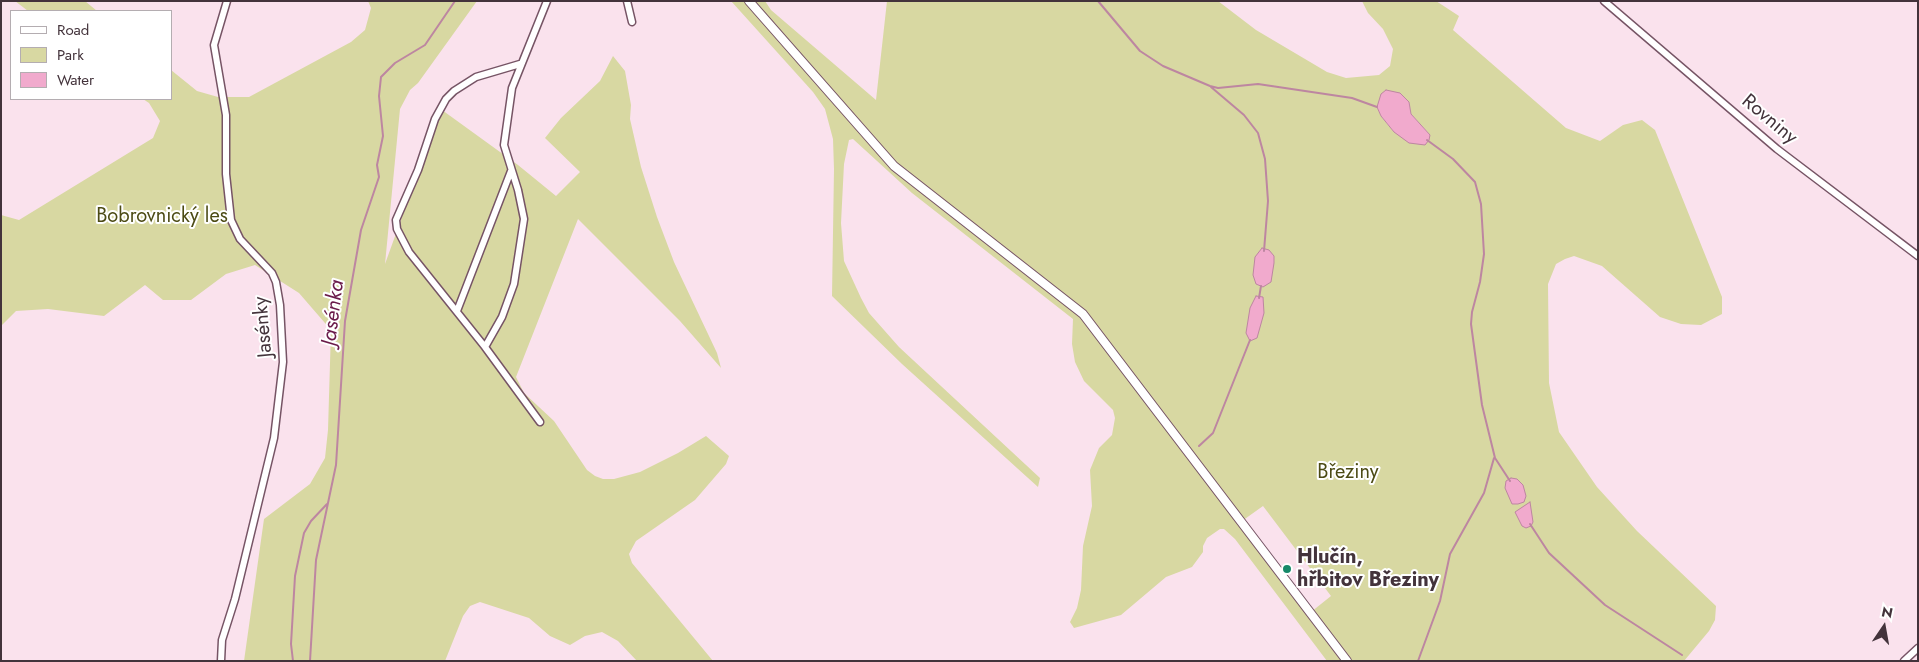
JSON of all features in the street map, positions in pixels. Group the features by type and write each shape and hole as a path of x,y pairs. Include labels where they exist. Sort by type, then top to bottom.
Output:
{"street":[{"name":"Jasénky","path":"221,661 222,640 235,599 274,438 283,362 280,305 276,282 272,273 240,239 231,220 228,195 226,115 214,45 227,1"},
{"path":"485,347 502,316 514,284 524,219 518,190 504,146 512,88 520,64 547,1"},
{"path":"627,1 632,22"},
{"path":"749,1 894,166 1083,314 1347,661"},
{"name":"Rovniny","path":"1604,1 1777,149 1918,256"},
{"path":"520,64 476,77 454,91 446,99 435,119 418,170 396,220 397,229 409,252 485,347 540,422"},
{"path":"457,311 511,171"},
{"path":"1904,661 1918,648"}],"green space":[{"path":"15,1 85,1 96,10 27,10"},
{"name":"Bobrovnický les","path":"368,1 477,1 418,83 410,90 400,109 385,264 442,110 518,165 556,196 580,172 545,138 561,118 600,81 613,56 625,71 631,105 630,119 641,167 657,217 674,262 717,353 721,368 680,321 578,219 516,377 524,393 554,421 587,470 603,479 614,479 640,472 678,453 706,436 729,456 726,464 695,500 636,541 629,554 632,563 713,661 637,661 618,641 602,632 585,636 570,645 550,636 529,618 480,602 470,606 463,616 445,661 244,661 264,519 310,484 325,458 328,430 331,330 299,293 255,265 226,274 191,300 163,300 145,285 104,316 48,309 16,311 1,326 1,215 19,220 153,138 160,121 149,103 144,100 172,100 172,71 197,91 218,97 249,97 351,42 365,30 371,8"},
{"name":"Březiny","path":"731,1 765,1 771,10 876,100 887,1 1218,1 1256,30 1327,72 1346,78 1379,75 1390,66 1393,49 1383,29 1368,13 1362,1 1436,1 1459,16 1453,30 1566,128 1600,141 1623,125 1642,120 1655,130 1722,297 1722,314 1701,325 1681,324 1660,317 1602,266 1574,256 1565,259 1556,264 1548,284 1549,383 1559,432 1597,487 1637,531 1716,606 1715,620 1709,631 1684,661 1327,661 1235,539 1224,529 1220,529 1207,538 1203,546 1203,552 1192,567 1166,577 1121,615 1074,628 1070,622 1077,608 1081,590 1083,546 1092,506 1090,470 1099,448 1112,435 1115,418 1113,410 1084,381 1075,362 1072,344 1073,319 912,193 853,139 849,140 844,164 841,223 844,261 869,313 899,347 1040,478 1038,487 902,364 832,296 833,139 825,109 813,92","holes":["1409,102 1411,114 1430,135 1394,132 1381,116 1377,107","1263,506 1331,596 1311,612 1242,521"]}],"water":[{"path":"1386,90 1400,93 1409,102 1411,114 1430,135 1425,145 1409,143 1394,132 1381,116 1377,107 1381,94"},
{"path":"1262,248 1269,250 1274,256 1271,282 1263,287 1256,284 1253,275 1255,257"},
{"path":"1256,296 1263,297 1264,313 1257,338 1250,341 1246,333 1250,308"},
{"path":"1511,478 1517,479 1523,485 1526,496 1524,502 1512,504 1505,488 1506,481"},
{"path":"1530,502 1533,522 1531,526 1526,528 1522,526 1515,512"}],"waterway":[{"name":"Jasénka","path":"310,661 316,560 336,465 345,321 361,230 379,177 377,165 383,136 379,96 381,77 395,63 425,45 455,1"},
{"path":"1098,1 1140,51 1163,66 1210,86 1218,88 1258,84 1352,98 1377,107"},
{"path":"1211,87 1244,115 1258,133 1265,159 1268,201 1264,251"},
{"path":"1427,140 1453,159 1475,182 1481,204 1484,254 1471,324 1482,405 1495,458 1510,481"},
{"path":"1259,298 1261,286"},
{"path":"1199,446 1213,433 1250,340"},
{"path":"1418,661 1440,601 1450,554 1484,493 1494,458"},
{"path":"293,661 291,644 295,576 304,533 311,521 327,504"},
{"path":"1530,524 1549,553 1605,605 1682,655"}],"place":[{"name":"Hlučín, hřbitov Březiny","path":"1287,569"}]}
